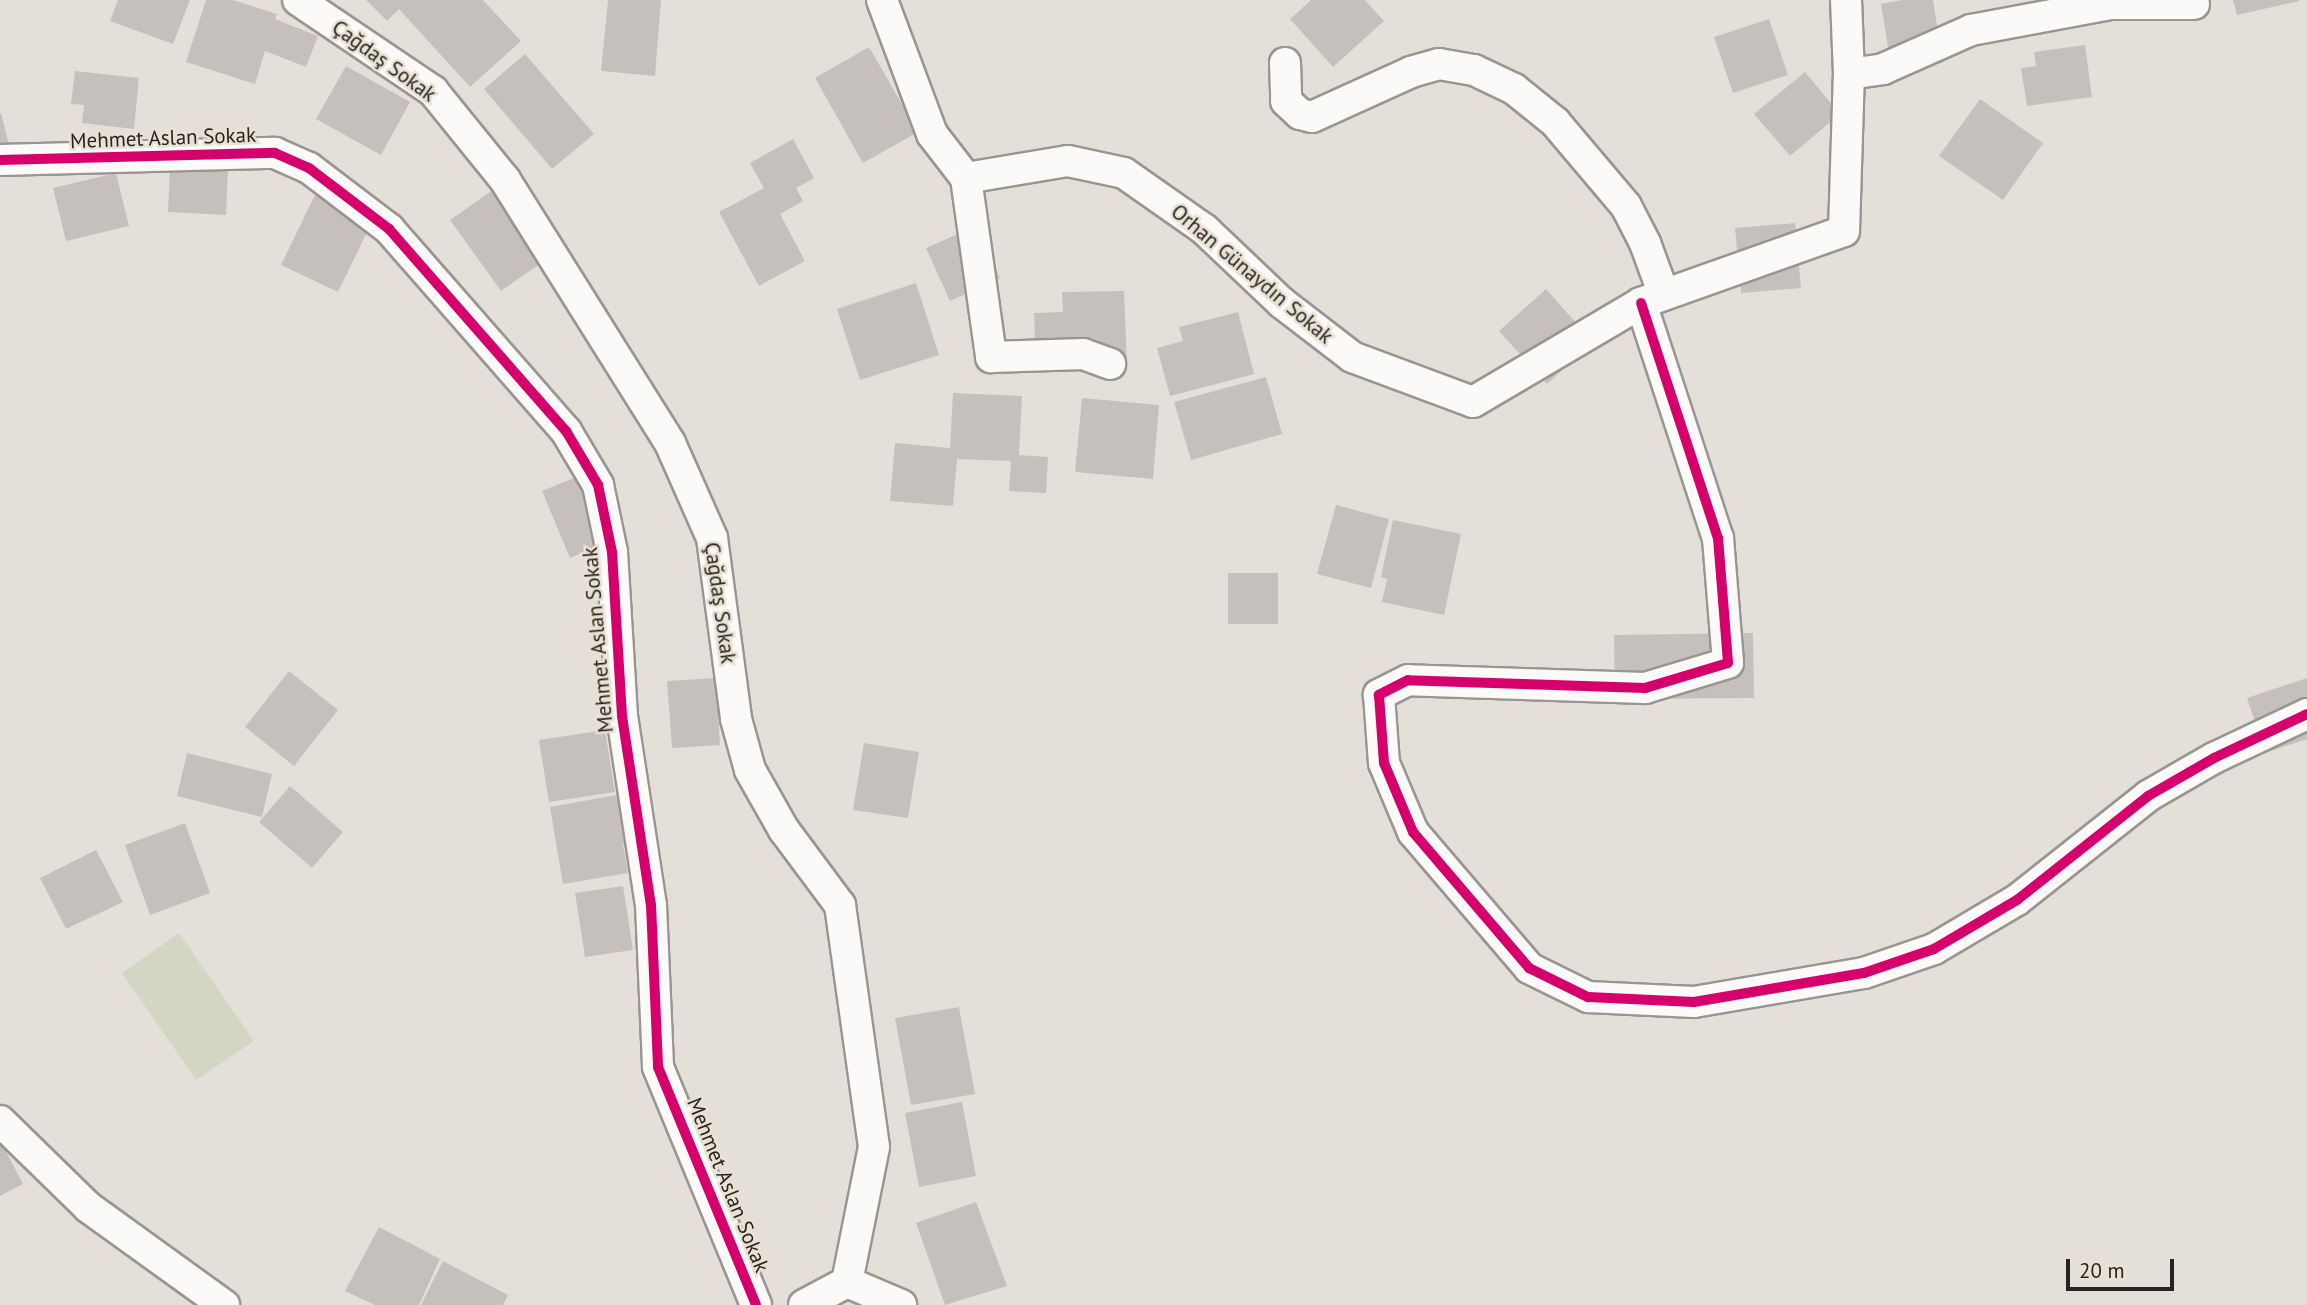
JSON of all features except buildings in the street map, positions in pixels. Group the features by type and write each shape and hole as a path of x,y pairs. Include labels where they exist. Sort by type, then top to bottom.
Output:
{"street":[{"name":"Çağdaş Sokak","path":"298,0 432,91 505,180 670,443 712,538 736,719 750,770 784,830 840,905 874,1147 847,1282"},
{"path":"882,0 932,134 966,177 991,357 1083,354 1110,364"},
{"name":"Orhan Günaydın Sokak","path":"966,177 1068,161 1124,173 1204,229 1282,303 1352,357 1473,402 1653,299 1844,231 1849,74 1846,0"},
{"path":"1849,74 1883,69 1971,30 2111,4 2194,4"},
{"path":"1284,63 1286,101 1300,114 1312,117 1411,72 1439,64 1474,71 1514,89 1555,122 1626,206 1646,243 1653,299 1718,538 1728,663 1646,688 1408,680 1379,695 1384,763 1413,832 1529,968 1588,997 1694,1002 1864,973 1934,948 1958,935 2017,900 2148,796 2214,758 2307,714"},
{"name":"Mehmet Aslan Sokak","path":"0,160 275,153 309,168 389,229 566,431 598,485 612,552 622,716 651,905 658,1067 756,1305"},
{"path":"0,1121 88,1207 224,1305"},
{"path":"804,1305 847,1282 901,1305"}],"green space":[{"path":"179,933 254,1041 196,1080 122,973"}],"cycle path":[{"path":"0,160 275,153 309,168 389,229 566,431 598,485 612,552 622,716 651,905 658,1067 756,1305"},
{"path":"1641,303 1718,538 1728,663 1645,688 1408,680 1379,695 1384,763 1413,832 1529,968 1588,997 1694,1002 1864,973 1934,949 2017,900 2148,796 2214,758 2307,714"}]}
